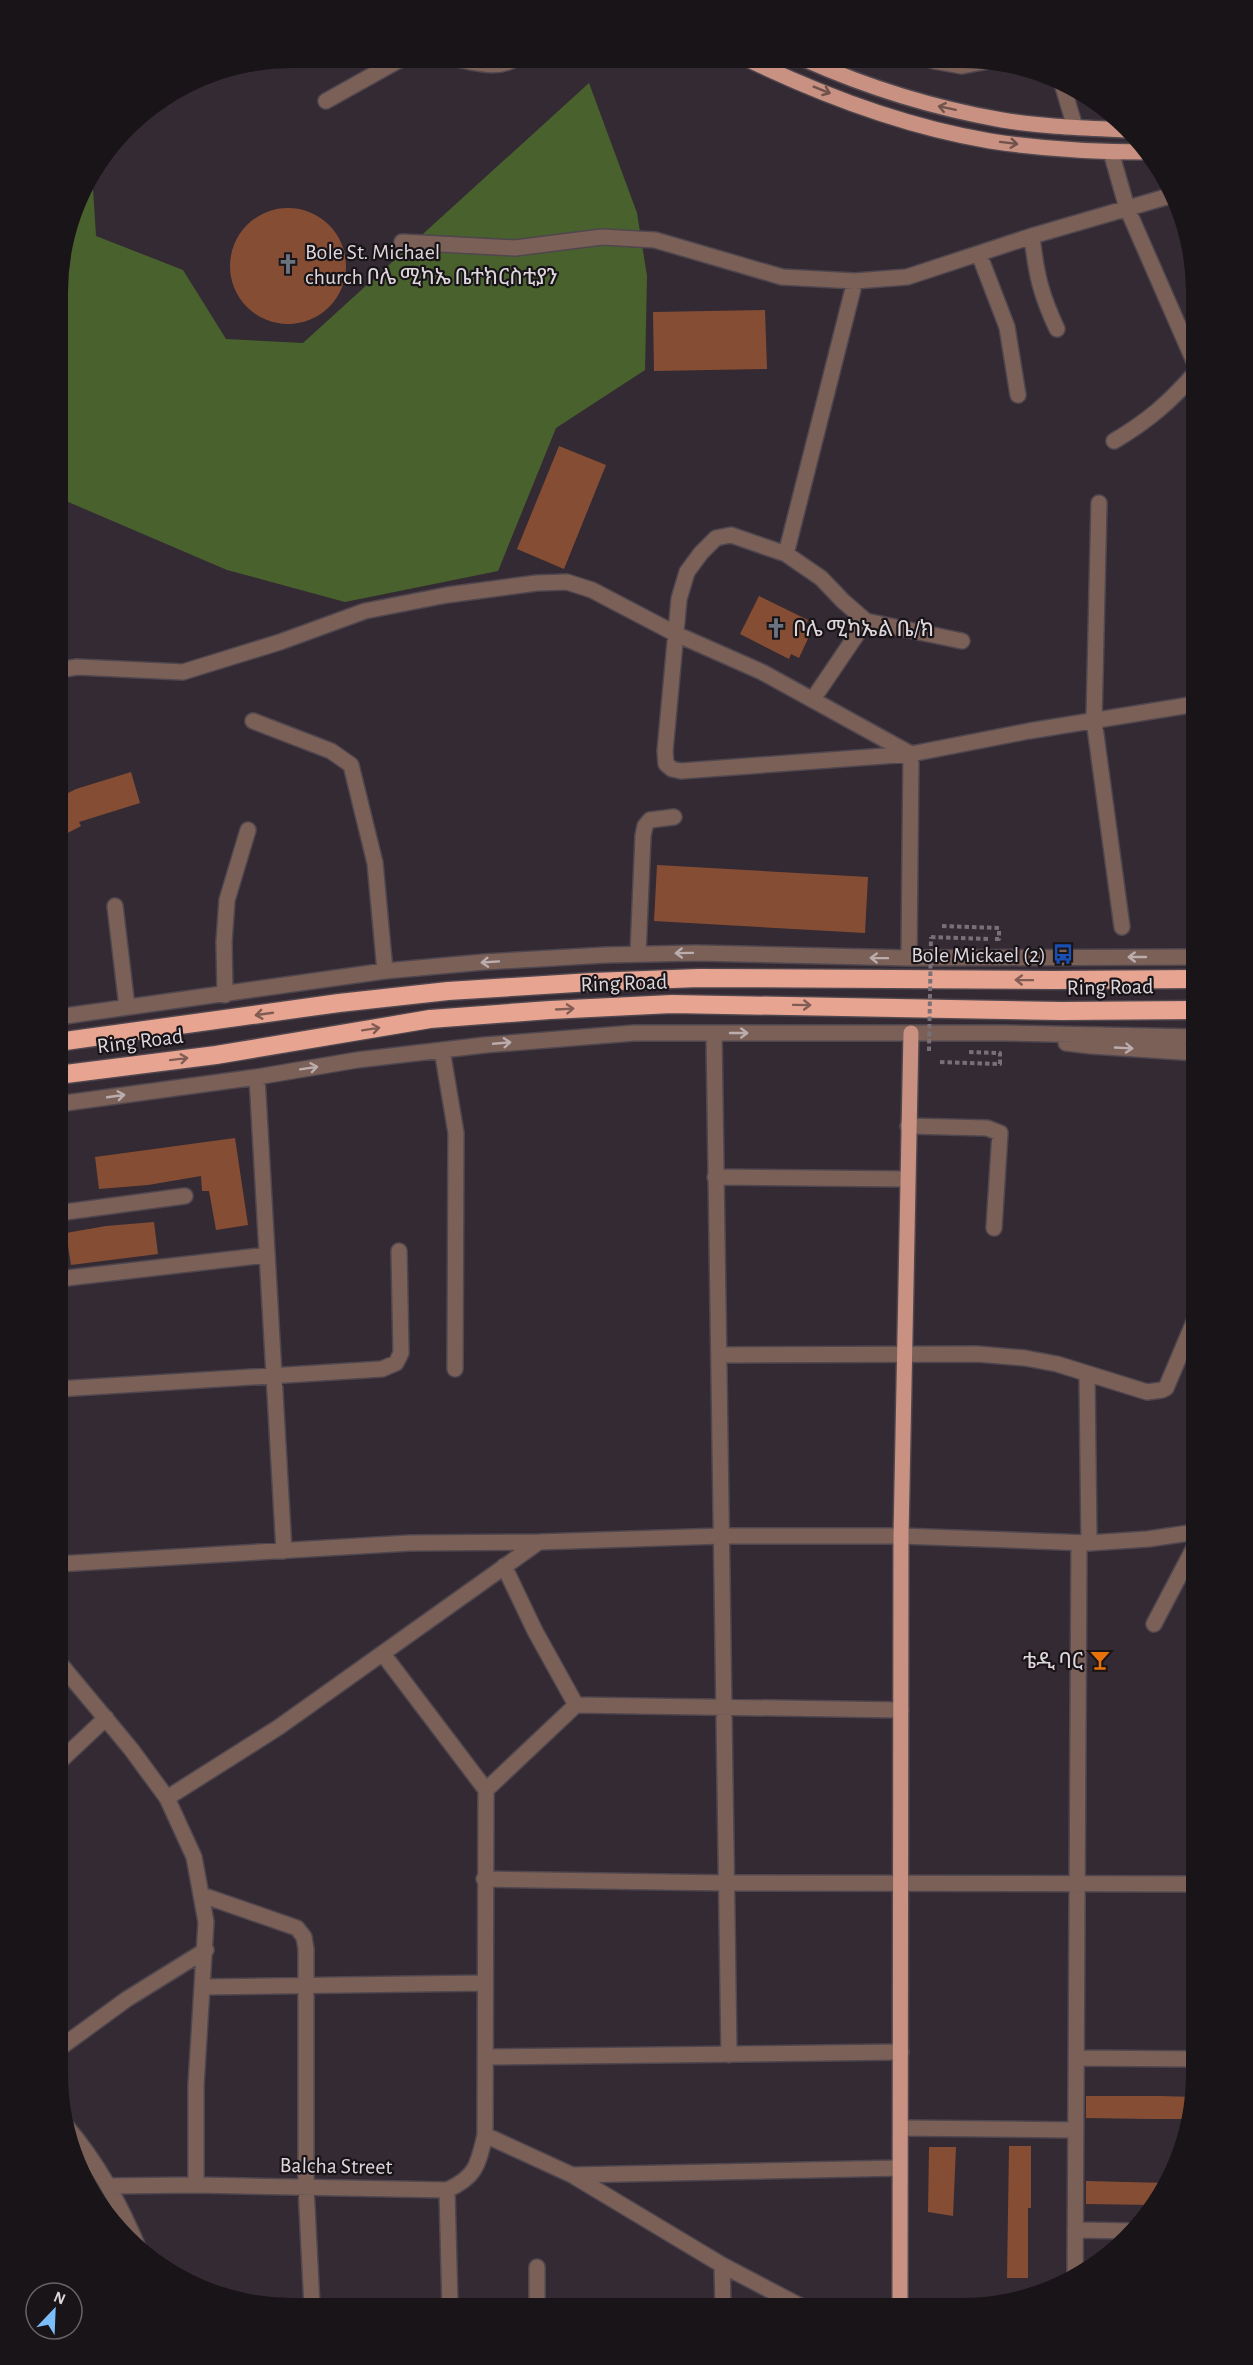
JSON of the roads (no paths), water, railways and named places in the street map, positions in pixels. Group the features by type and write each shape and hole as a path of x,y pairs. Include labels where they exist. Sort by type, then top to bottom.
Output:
{"highway":[{"name":"Ring Road","path":"68,1041 448,991 580,982 699,978 1186,979"},
{"name":"Ring Road","path":"68,1073 216,1055 430,1019 550,1010 672,1004 1060,1011 1186,1010"}],"main road":[{"path":"769,68 869,109 932,128 989,141 1111,152 1137,152"},
{"path":"824,68 853,81 921,102 1003,120 1116,129"},
{"path":"900,2298 901,1536 911,1033"}],"street":[{"path":"326,101 385,68"},
{"path":"1065,93 1075,127"},
{"path":"1111,152 1127,208 1186,343"},
{"path":"402,242 515,248 602,237 655,240 782,277 855,281 907,277 1032,236 1164,197"},
{"path":"1032,236 1042,297 1057,329"},
{"path":"979,254 1007,327 1018,395"},
{"path":"786,554 855,281"},
{"path":"1114,441 1138,427 1171,401 1186,384"},
{"path":"1099,503 1094,720 1122,927"},
{"path":"962,641 866,621 821,578 786,554 731,535 716,538 687,572 679,599 665,751 666,764 672,769 681,771 911,754 1186,706"},
{"path":"68,669 183,672 280,642 365,611 447,595 537,583 567,582 592,590 676,634 762,672 911,754"},
{"path":"813,699 866,621"},
{"path":"253,721 331,751 351,765 375,863 385,971"},
{"path":"909,958 911,754"},
{"path":"638,954 642,836 650,820 674,817"},
{"path":"225,995 224,942 227,900 248,830"},
{"path":"115,906 127,1007"},
{"path":"68,1016 385,971 484,962 696,953 909,958 1186,957"},
{"path":"68,1103 257,1077 357,1060 634,1033 1004,1033 1186,1037"},
{"path":"714,1033 729,2055"},
{"path":"1004,1033 1091,1046 1186,1052"},
{"path":"442,1050 456,1132 455,1370"},
{"path":"257,1077 284,1551"},
{"path":"908,1126 987,1128 1000,1133 994,1228"},
{"path":"715,1178 907,1179"},
{"path":"68,1212 185,1196"},
{"path":"68,1388 382,1369 396,1363 401,1353 399,1251"},
{"path":"68,1277 267,1255"},
{"path":"718,1355 977,1354 1025,1358 1057,1364 1147,1392 1166,1388 1186,1341"},
{"path":"1075,2267 1076,1885 1087,1374"},
{"path":"68,1563 410,1543 538,1542 721,1536 901,1536 1084,1543 1148,1539 1186,1533"},
{"path":"167,1798 279,1727 538,1542"},
{"path":"1154,1624 1186,1563"},
{"path":"504,1566 535,1631 576,1705"},
{"path":"383,1654 486,1790 485,2135 480,2159 474,2172 464,2183 447,2190 450,2298"},
{"path":"68,1673 106,1718 167,1798 194,1857 206,1922 196,2085 196,2185"},
{"path":"486,1790 576,1705 644,1708 724,1706 900,1710"},
{"path":"68,1754 106,1718"},
{"path":"484,1879 727,1883 1186,1884"},
{"path":"202,1895 297,1928 304,1937 306,1949 306,2187 312,2298"},
{"path":"68,2042 127,1999 206,1950"},
{"path":"203,1987 484,1983"},
{"path":"485,2056 901,2052"},
{"path":"1076,2058 1186,2059"},
{"path":"901,2128 1075,2130"},
{"path":"485,2135 573,2175 722,2265 785,2298"},
{"path":"79,2146 108,2186 131,2230"},
{"path":"573,2175 900,2168"},
{"name":"Balcha Street","path":"108,2186 196,2185 447,2190"},
{"path":"1075,2230 1121,2231"},
{"path":"722,2265 723,2298"},
{"path":"537,2267 537,2298"}],"place":[{"name":"Bole St. Michael church ቦሌ ሚካኤ ቤተክርስቲያን","path":"288,264"},
{"name":"ቦሌ ሚካኤል ቤ/ክ","path":"776,628"},
{"name":"Bole Mickael (2)","path":"1063,954"},
{"name":"ቴዲ ባር","path":"1100,1660"}]}
